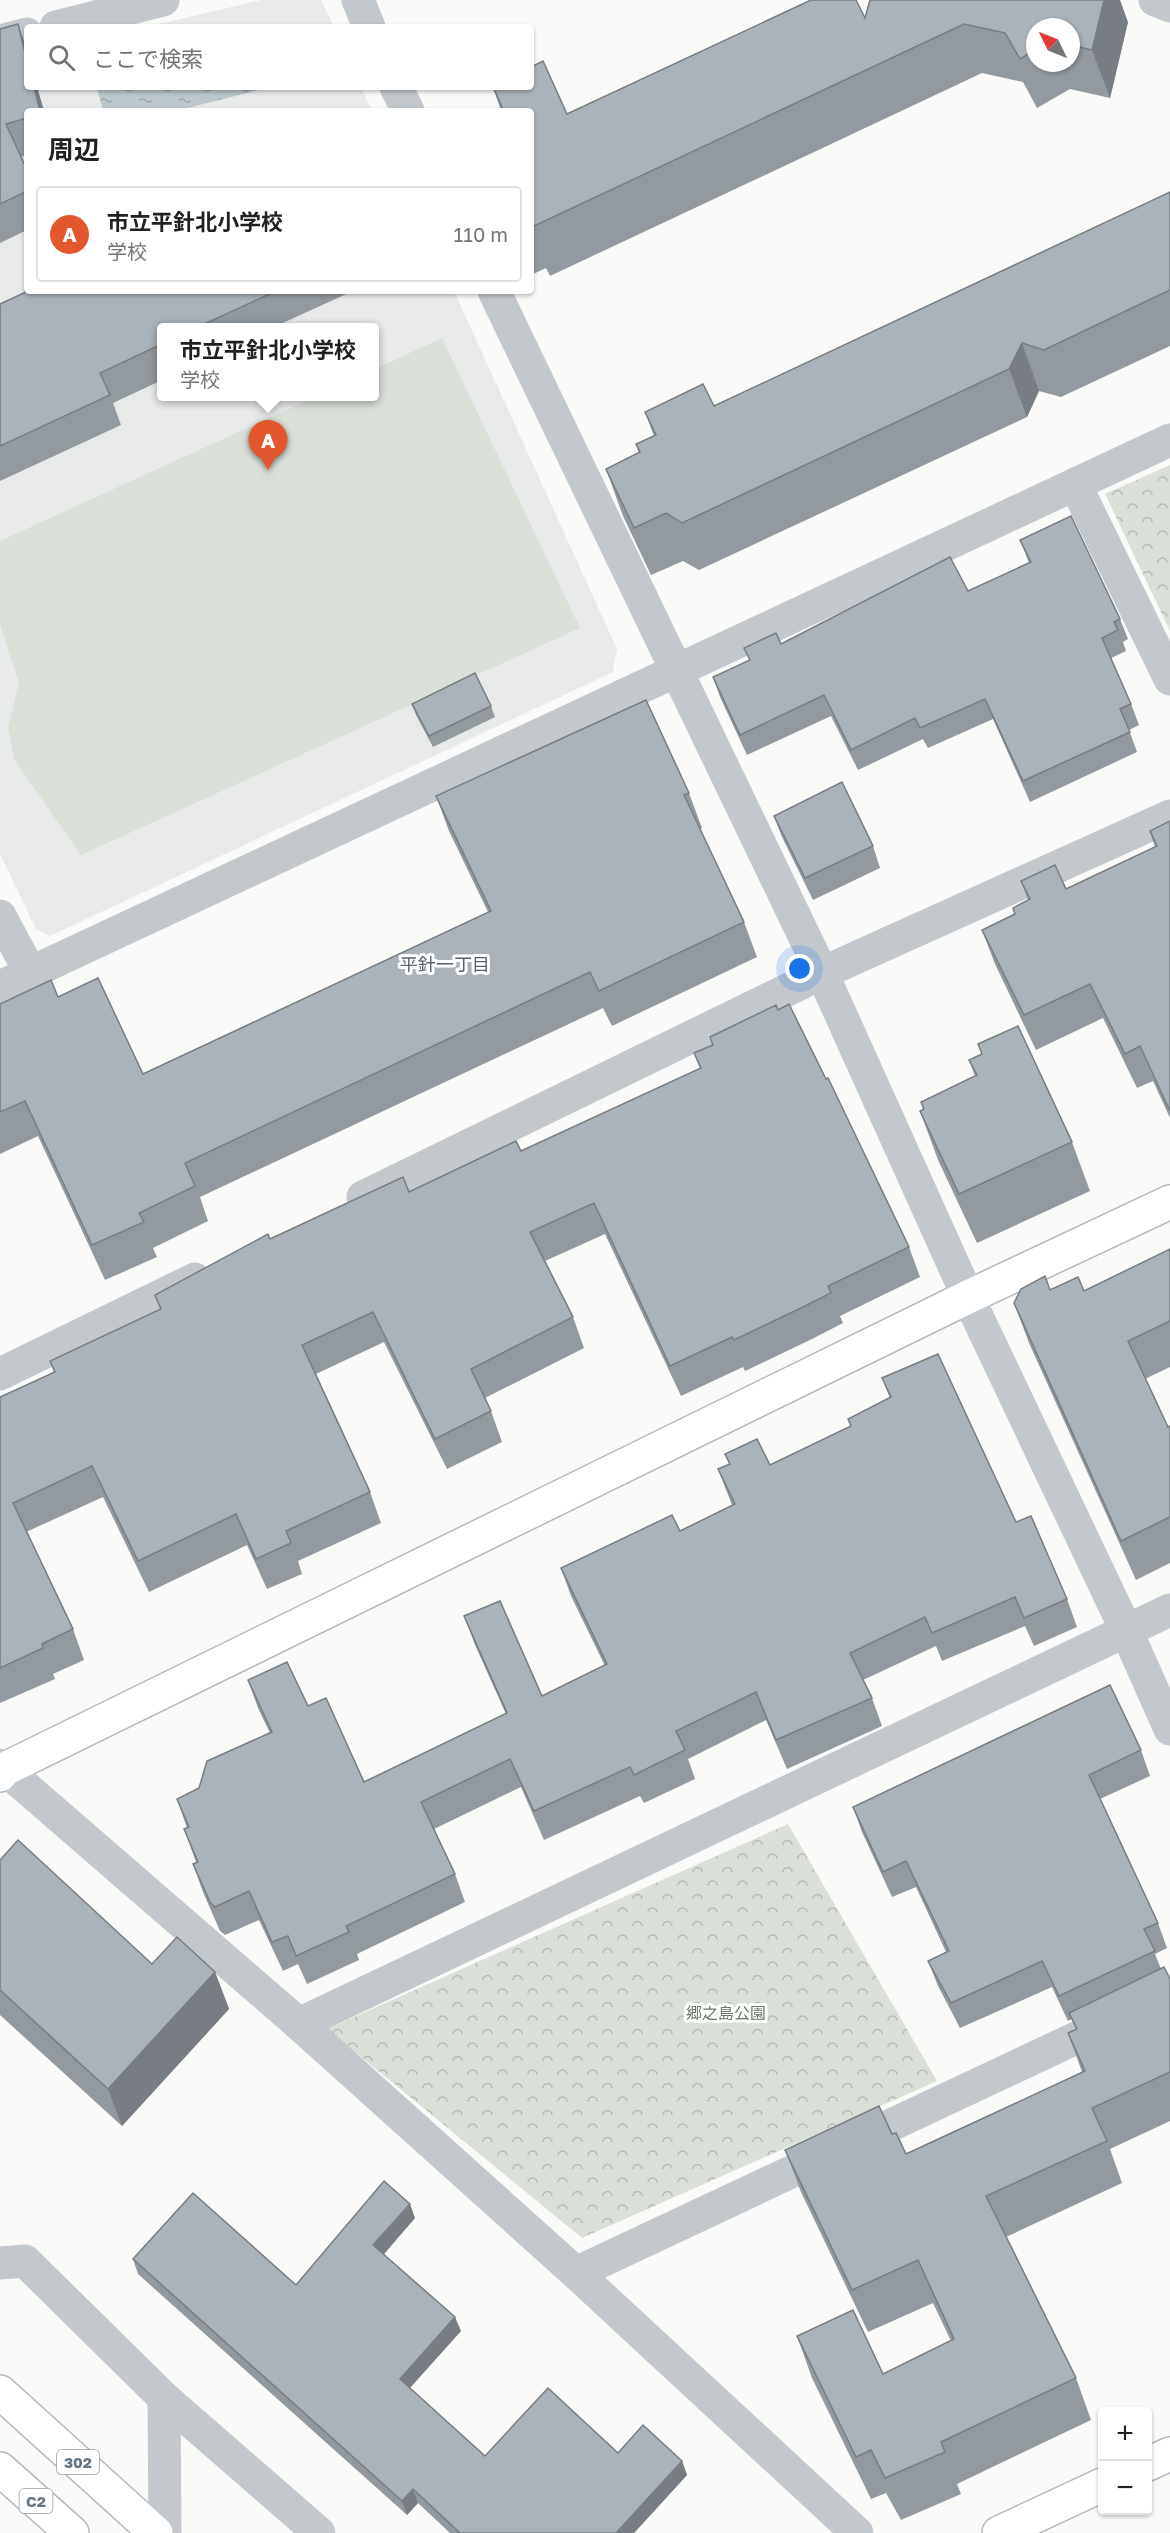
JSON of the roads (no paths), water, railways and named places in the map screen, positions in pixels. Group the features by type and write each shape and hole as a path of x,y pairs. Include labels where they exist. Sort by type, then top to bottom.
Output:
{"main road":[{"path":"2,1770 968,1297 1170,1202"},
{"name":"302","path":"0,2392 156,2533"},
{"path":"1152,2462 1170,2454"},
{"name":"C2","path":"0,2469 72,2533"},
{"path":"999,2533 1098,2487"}],"street":[{"path":"68,24 163,0"},
{"path":"358,0 368,24"},
{"path":"1155,0 1170,6"},
{"path":"0,41 24,35"},
{"path":"398,90 406,108"},
{"path":"495,294 822,973 968,1297 1126,1630 1170,1729"},
{"path":"0,987 1170,440"},
{"path":"1075,484 1170,679"},
{"path":"341,1207 822,973 1170,816"},
{"path":"0,916 30,972"},
{"path":"0,1374 224,1265"},
{"path":"299,2024 1170,1610"},
{"path":"2,1770 299,2024 576,2273 857,2533"},
{"path":"576,2273 1170,1994"},
{"path":"0,2239 12,2262 319,2533"},
{"path":"164,2398 165,2533"}],"water":[{"path":"98,90 259,90 187,108 102,108"}],"place":[{"name":"市立平針北小学校","path":"268,470"}],"district":[{"name":"平針一丁目","path":"445,964"}],"park label":[{"name":"郷之島公園","path":"726,2013"}]}
